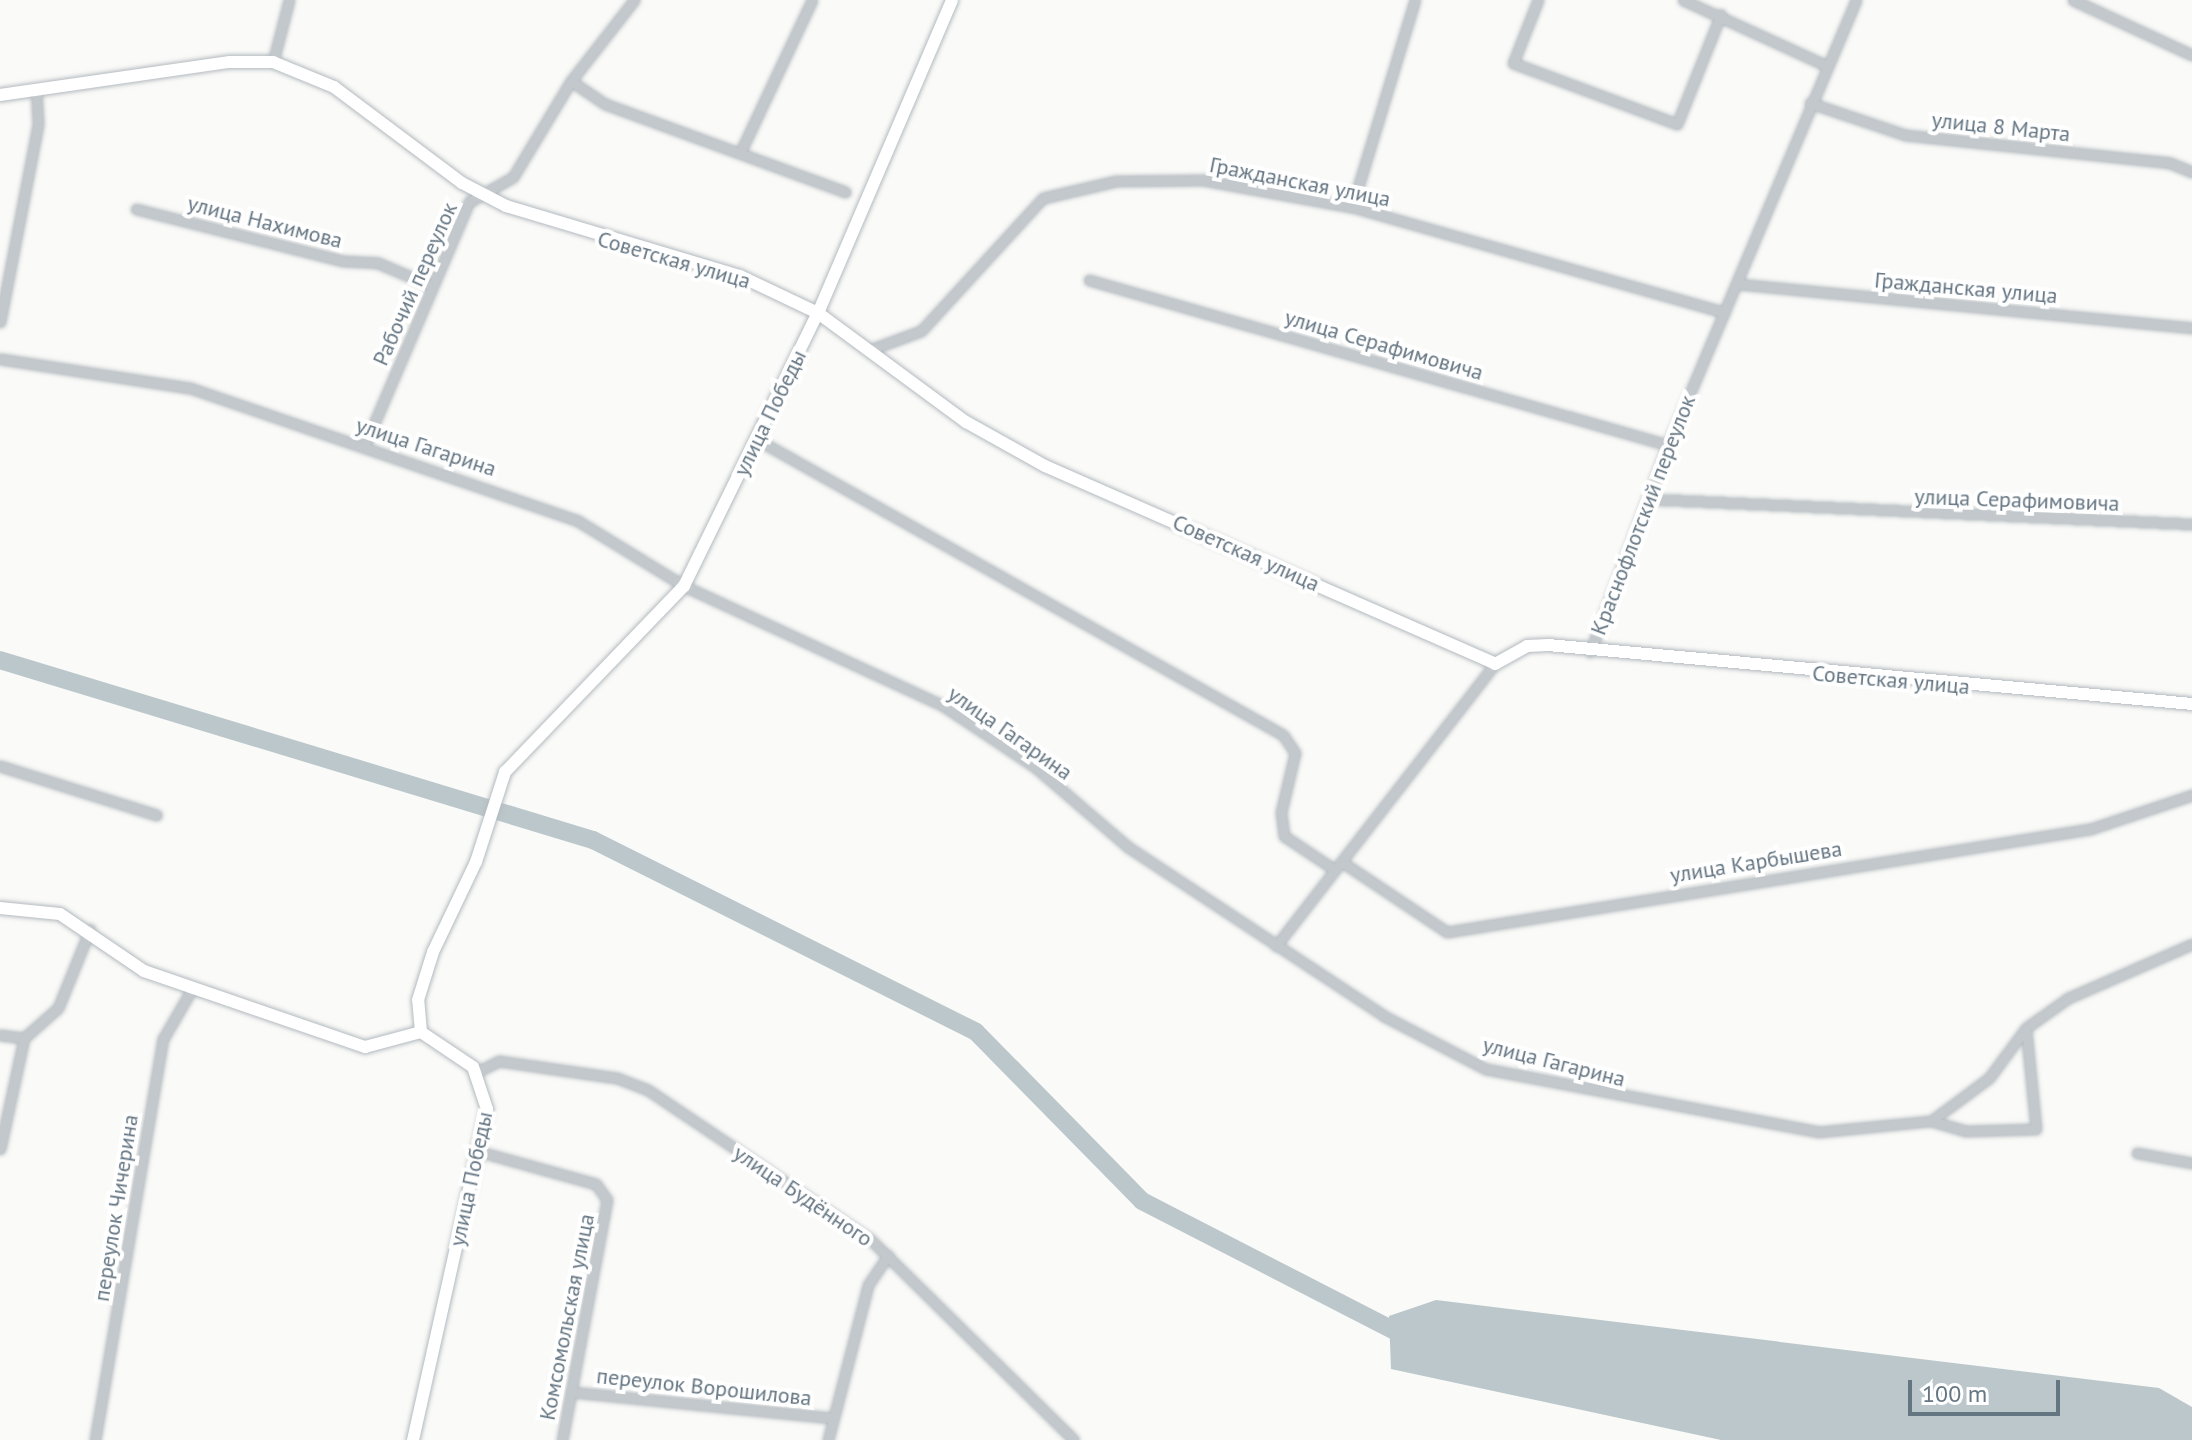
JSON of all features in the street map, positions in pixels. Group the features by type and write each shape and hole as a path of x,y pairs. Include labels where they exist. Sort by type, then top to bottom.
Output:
{"street":[{"path":"273,62 289,0"},
{"name":"Рабочий переулок","path":"364,447 430,285 469,202 489,196 513,177 571,81 634,0"},
{"path":"740,153 812,0"},
{"name":"улица Победы","path":"421,1032 418,1000 429,964 476,862 505,772 684,586 818,313 952,0"},
{"path":"1352,207 1415,0"},
{"path":"1538,0 1513,63 1677,124 1721,14"},
{"path":"1683,0 1721,14 1823,64"},
{"name":"Краснофлотский переулок","path":"1276,946 1495,664 1527,646 1590,652 1668,445 1737,284 1823,64 1856,0"},
{"path":"2073,0 2192,55"},
{"name":"Советская улица","path":"0,95 230,62 273,62 334,87 489,196 545,223 740,276 818,313 872,349 966,422 1045,466 1495,664"},
{"path":"571,81 605,104 845,192"},
{"path":"0,322 4,255 38,124 36,91"},
{"name":"улица 8 Марта","path":"1810,103 1905,135 2170,163 2192,172"},
{"name":"Гражданская улица","path":"872,349 921,331 1043,198 1116,181 1203,180 1352,207 1724,312"},
{"name":"улица Нахимова","path":"136,209 343,261 378,263 430,285"},
{"name":"улица Серафимовича","path":"1089,280 1668,445"},
{"name":"Гражданская улица","path":"1737,284 2192,328"},
{"name":"улица Гагарина","path":"0,359 190,388 536,503 684,586 942,705 1035,767 1128,847 1384,1016 1486,1069 1818,1132 1931,1121 1965,1131 2036,1129 2026,1028"},
{"name":"улица Карбышева","path":"758,440 1283,735 1295,753 1281,812 1284,836 1447,932 2090,829 2192,795"},
{"name":"улица Серафимовича","path":"1649,499 2192,524"},
{"name":"Советская улица","path":"1590,652 2192,704"},
{"path":"0,766 156,815"},
{"path":"0,908 60,914 90,929 144,971 365,1047 421,1032 477,1072"},
{"path":"0,1149 24,1038 58,1008 90,929"},
{"path":"1931,1121 1989,1078 2026,1028 2068,998 2192,944"},
{"name":"переулок Чичерина","path":"95,1440 163,1039 192,989"},
{"path":"0,1035 24,1038"},
{"name":"улица Будённого","path":"477,1072 499,1061 617,1078 648,1090 888,1255 1074,1440"},
{"name":"улица Победы","path":"413,1440 487,1109 477,1072"},
{"name":"Комсомольская улица","path":"477,1151 603,1188 562,1440"},
{"path":"2137,1153 2192,1163"},
{"name":"переулок Ворошилова","path":"831,1439 833,1418 868,1285 888,1255"},
{"name":"переулок Ворошилова","path":"571,1392 833,1418"}],"shaded area":[{"path":"1436,1300 2159,1388 2192,1407 2192,1440 1721,1440 1391,1369 1389,1316"}],"waterway":[{"path":"0,660 593,840 976,1032 1142,1201 1413,1340"}]}
